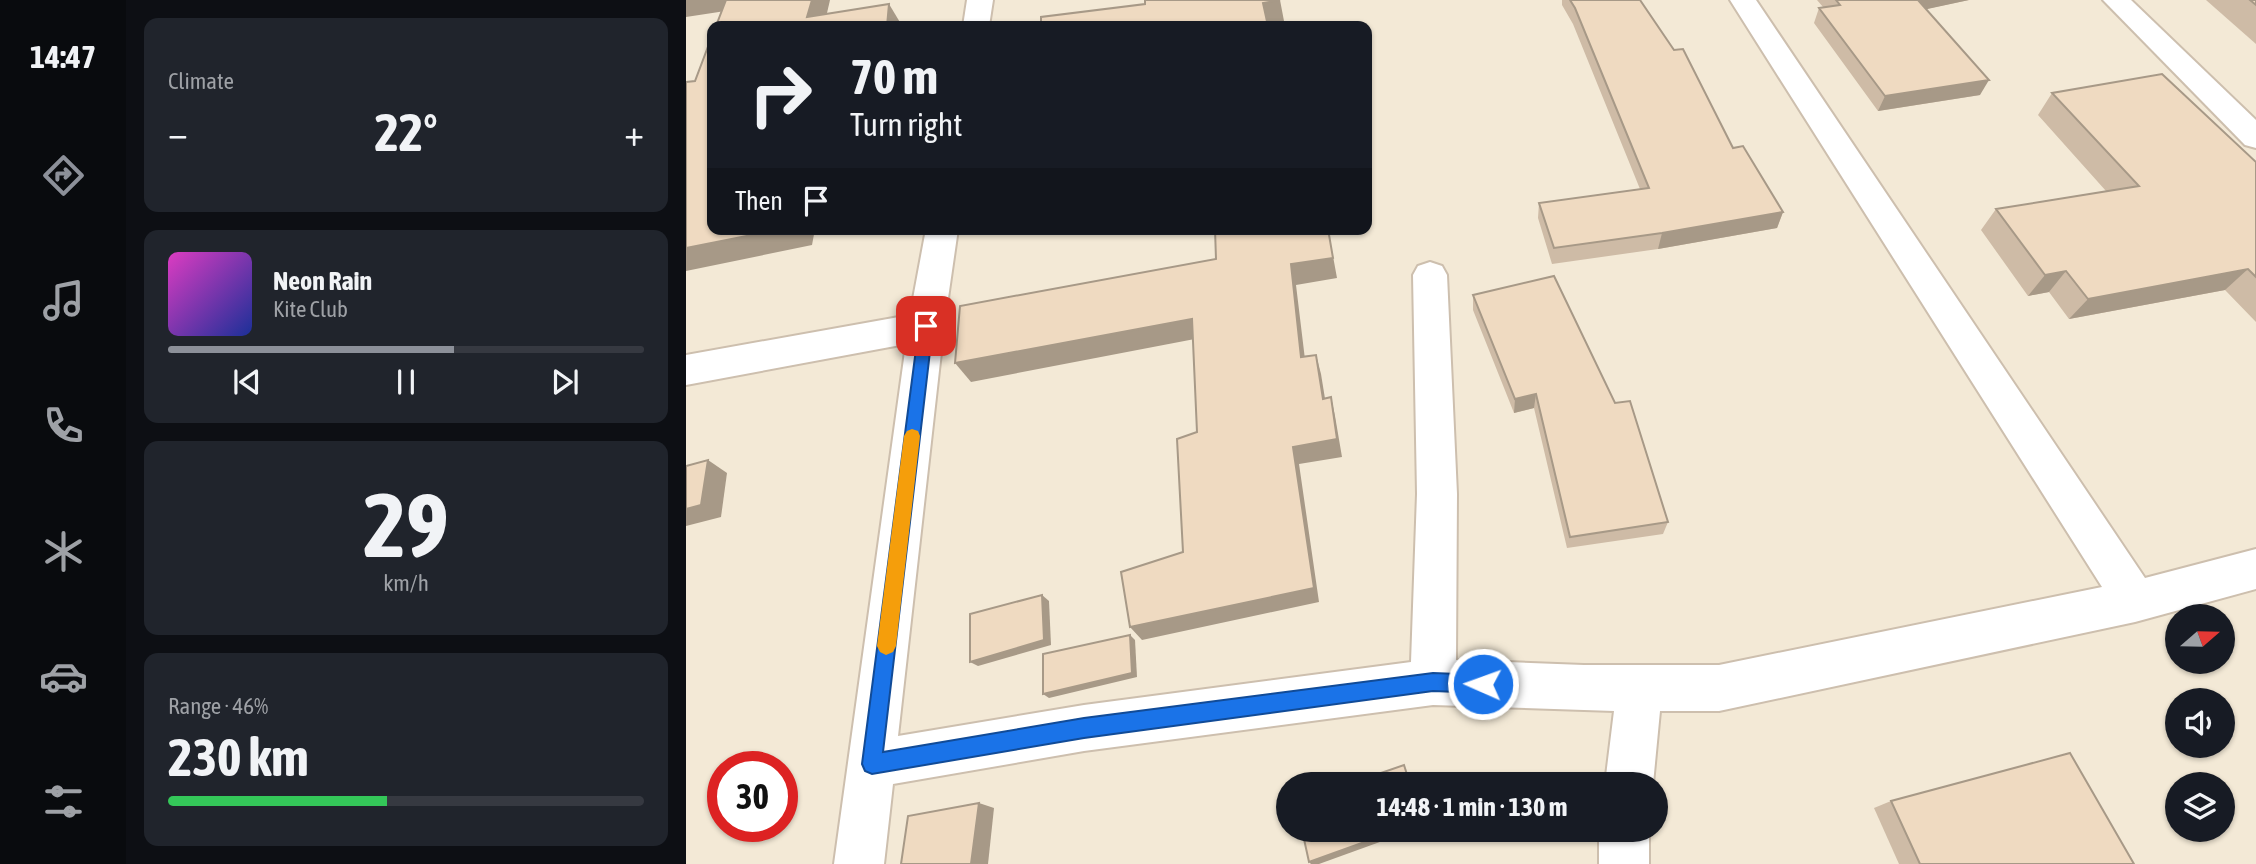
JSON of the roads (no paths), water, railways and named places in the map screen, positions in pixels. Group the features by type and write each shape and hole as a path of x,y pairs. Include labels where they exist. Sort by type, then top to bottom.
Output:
{"street":[{"path":"977,21 980,0"},
{"path":"1743,0 2135,601"},
{"path":"2116,0 2256,138"},
{"path":"859,864 926,326 941,235"},
{"path":"1430,275 1437,494 1433,682"},
{"path":"686,370 926,326"},
{"path":"872,764 1084,728 1433,682 1639,689 1719,688 2135,601 2256,569"},
{"path":"1630,772 1639,689"},
{"path":"1624,842 1624,864"}]}
